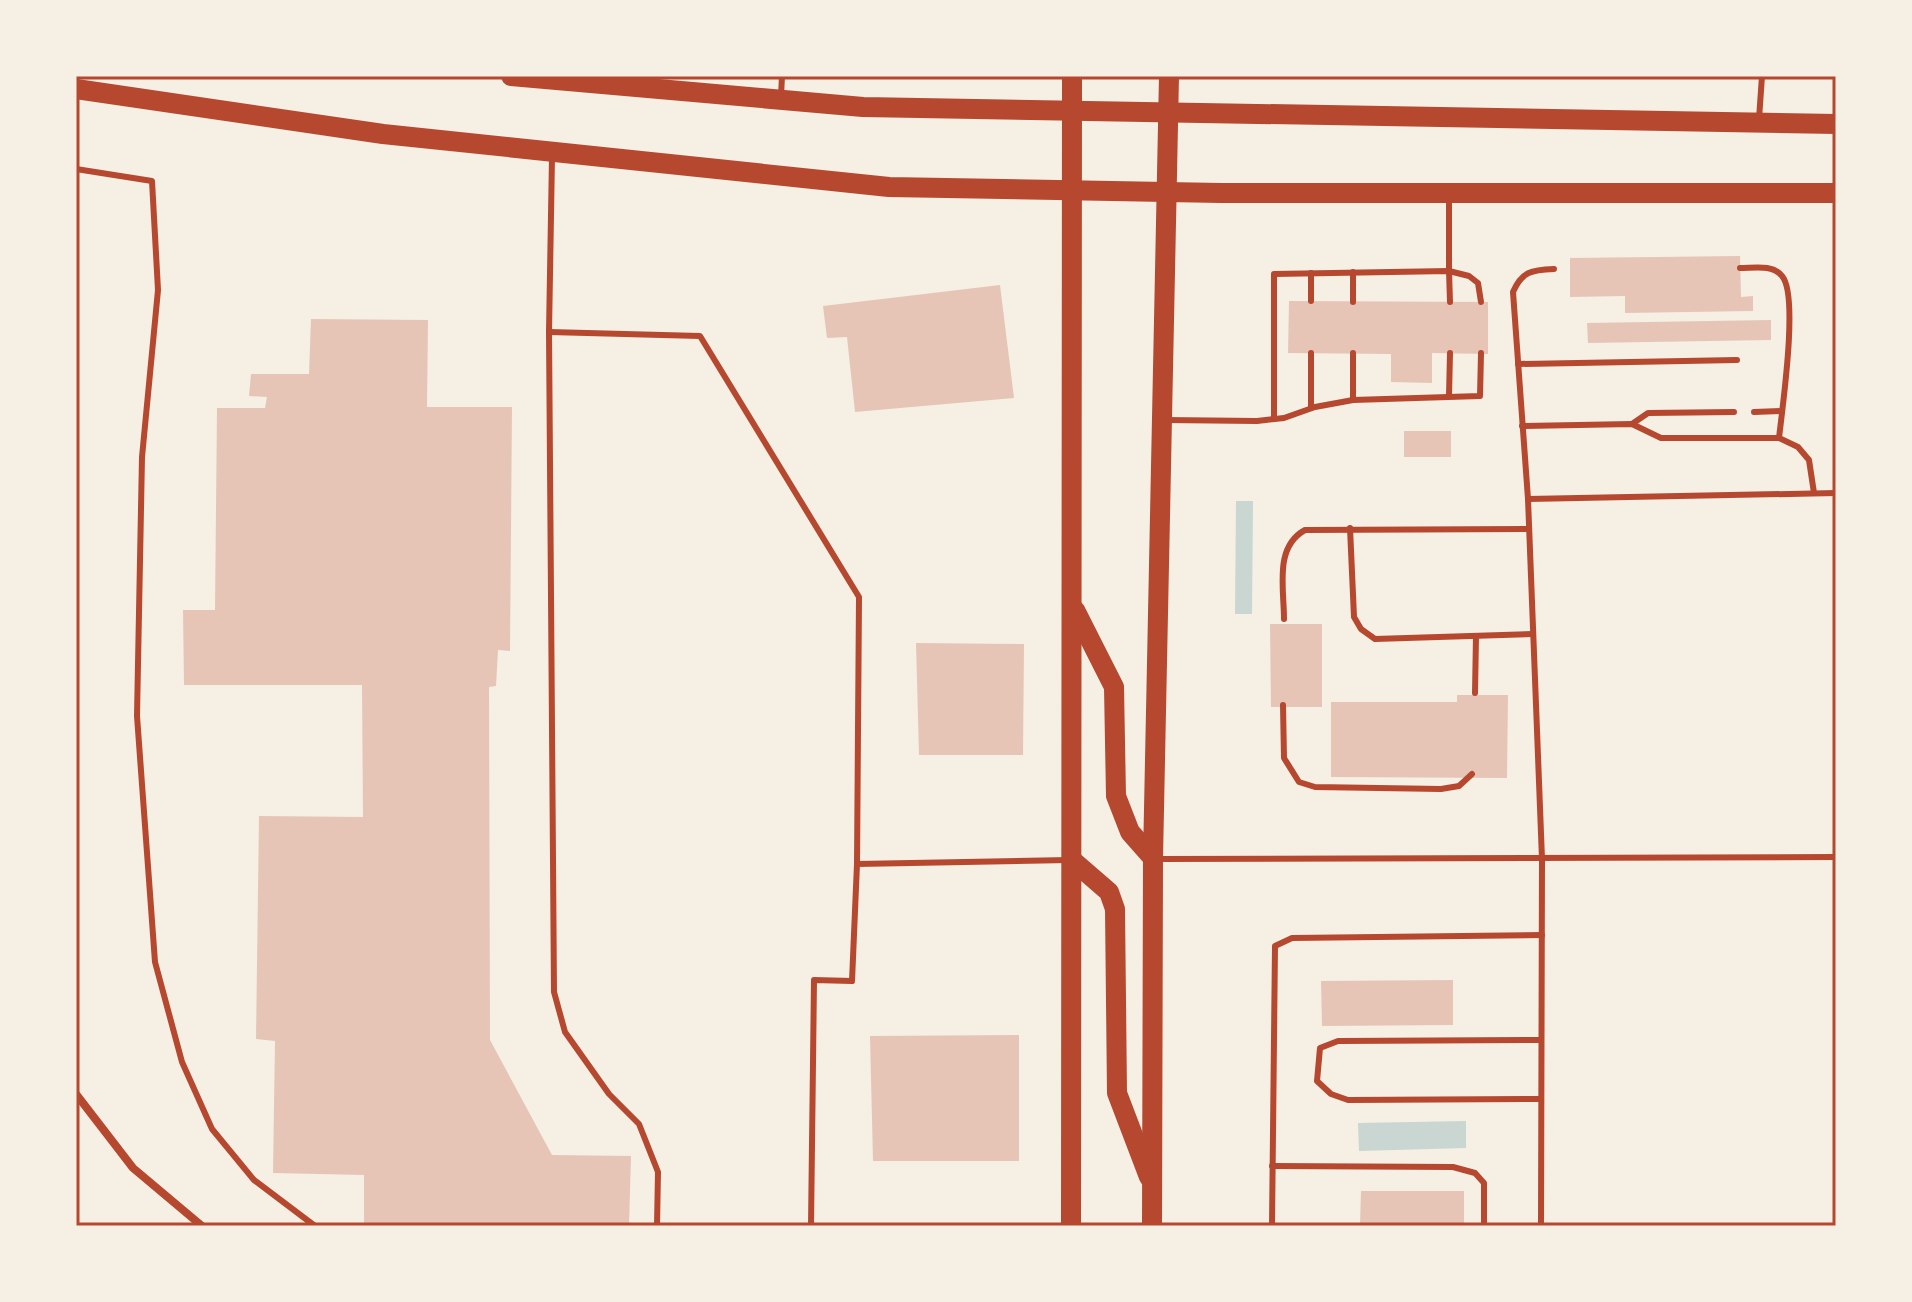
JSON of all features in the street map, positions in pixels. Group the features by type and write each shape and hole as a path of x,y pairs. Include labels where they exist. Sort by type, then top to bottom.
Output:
{"main road":[{"path":"511,76 863,107 1836,124"},
{"path":"1071,1226 1072,76"},
{"path":"1152,1226 1153,858 1169,76"},
{"path":"76,89 383,134 874,186 1166,192 1836,193"},
{"path":"1073,606 1114,687 1116,796 1122,815 1130,832 1153,858"},
{"path":"1072,860 1109,892 1115,909 1117,1093 1153,1188"}],"street":[{"path":"76,1094 133,1168 202,1226"}],"lane":[{"path":"781,100 782,76"},
{"path":"1759,123 1762,76"},
{"path":"553,153 549,332 554,992 565,1032 609,1094 639,1124 658,1172 657,1226"},
{"path":"76,169 152,181 158,290 142,457 137,716 155,962 182,1062 212,1129 254,1180 315,1226"},
{"path":"1449,193 1450,302"},
{"path":"1740,268 1766,267 1781,273 1788,285 1788,346 1779,438"},
{"path":"1541,1226 1542,859 1528,499 1513,292 1520,276 1533,270 1554,269"},
{"path":"1274,419 1274,274 1449,271 1469,276 1478,283 1481,302"},
{"path":"1353,272 1353,302"},
{"path":"1311,273 1311,301"},
{"path":"549,332 700,336 859,597 857,864 852,981 814,980 811,1226"},
{"path":"1311,353 1311,408"},
{"path":"1353,353 1353,400"},
{"path":"1449,396 1450,353"},
{"path":"1162,420 1274,419 1353,400 1480,396 1481,353"},
{"path":"1518,364 1737,360"},
{"path":"1754,412 1782,411"},
{"path":"1632,424 1648,413 1734,412"},
{"path":"1522,426 1632,424 1661,438 1779,438 1798,447 1809,460 1814,493"},
{"path":"1528,499 1836,493"},
{"path":"1350,528 1354,617 1361,629 1375,639 1533,634"},
{"path":"1284,619 1285,549 1292,537 1305,530 1529,529"},
{"path":"1475,693 1476,636"},
{"path":"1283,705 1284,758 1299,782 1315,787 1441,789 1459,786 1472,774"},
{"path":"1153,858 1836,857"},
{"path":"857,864 1072,860"},
{"path":"1272,1226 1275,946 1292,938 1542,935"},
{"path":"1541,1040 1338,1041 1320,1048 1317,1068 1317,1081 1331,1094 1348,1100 1541,1099"},
{"path":"1272,1166 1453,1167 1475,1173 1484,1183 1484,1226"}],"shaded area":[{"path":"1236,501 1253,501 1252,614 1235,614"},
{"path":"1466,1121 1466,1148 1359,1151 1358,1123"}],"building":[{"path":"1740,256 1741,297 1753,296 1753,311 1625,313 1625,296 1570,297 1570,258"},
{"path":"1000,285 1014,398 855,412 847,337 827,338 823,306"},
{"path":"1289,301 1488,302 1488,354 1432,353 1432,383 1391,382 1391,354 1288,353"},
{"path":"311,319 428,320 427,407 512,407 510,651 498,650 496,686 489,687 490,1040 552,1155 631,1156 629,1226 364,1226 364,1175 273,1173 275,1041 256,1039 259,816 363,817 362,685 184,685 183,610 215,610 217,408 265,408 267,397 249,396 251,374 309,374"},
{"path":"1771,320 1771,340 1588,343 1587,323"},
{"path":"1404,431 1451,431 1451,457 1404,457"},
{"path":"1270,624 1322,624 1322,707 1271,707"},
{"path":"916,643 1024,644 1023,755 919,755"},
{"path":"1457,695 1508,695 1507,778 1331,777 1331,702 1457,702"},
{"path":"1453,980 1453,1025 1322,1026 1321,981"},
{"path":"1019,1035 1019,1161 873,1161 870,1036"},
{"path":"1361,1191 1464,1191 1464,1226 1360,1226"}]}
